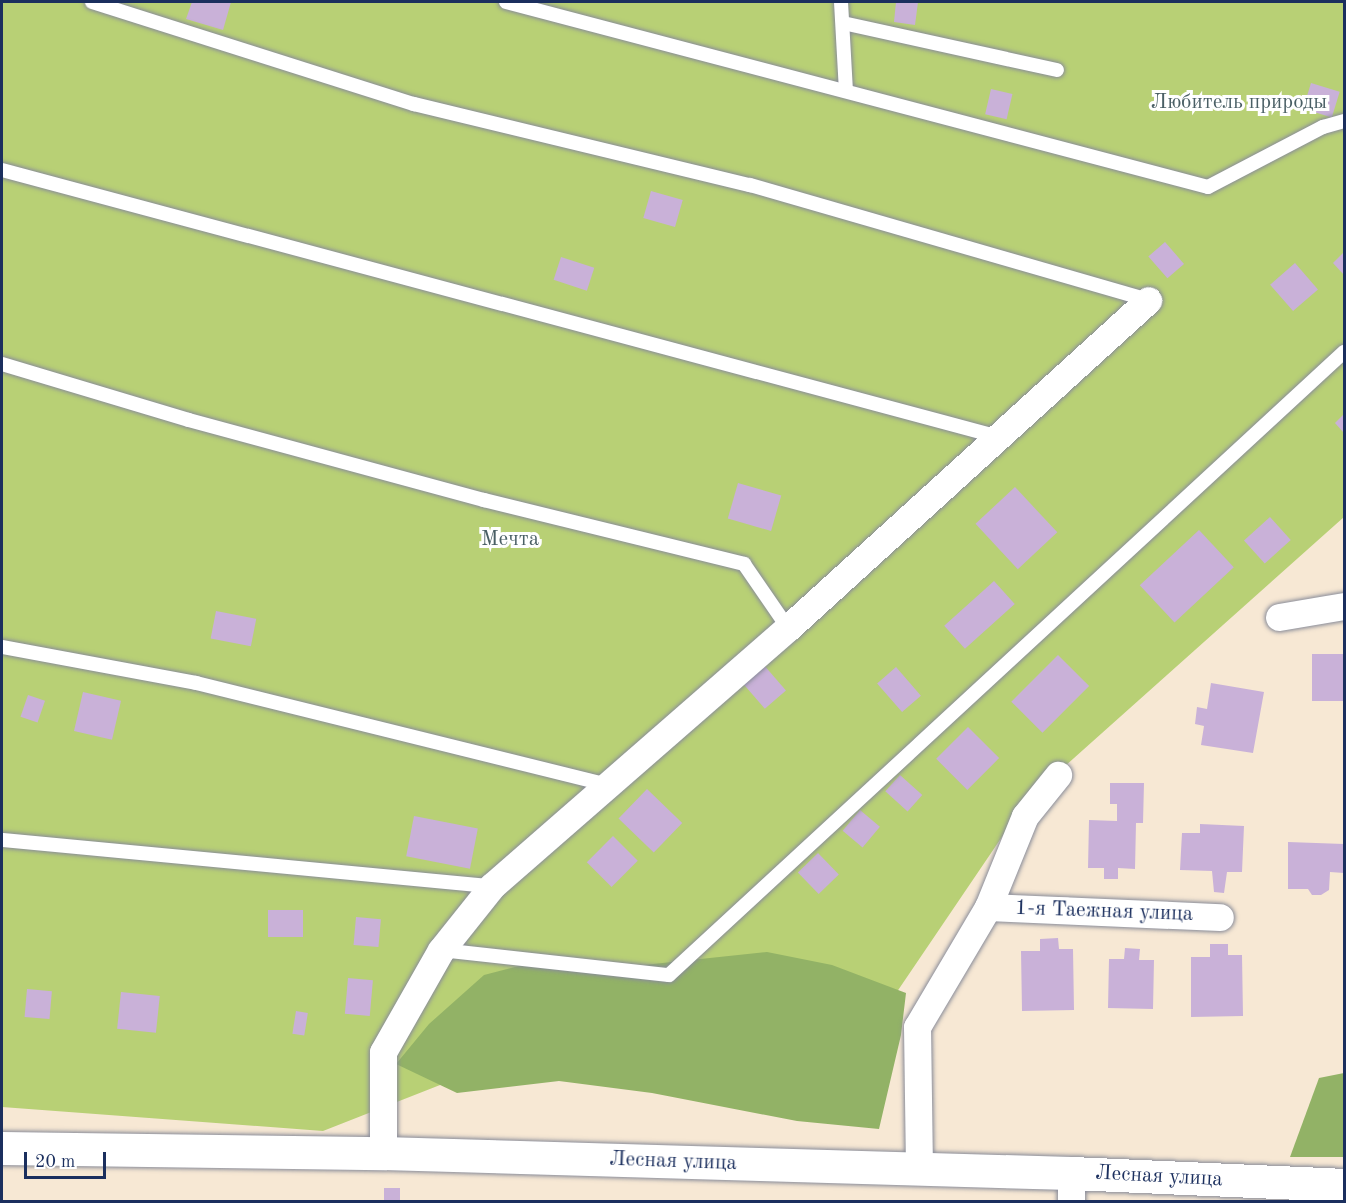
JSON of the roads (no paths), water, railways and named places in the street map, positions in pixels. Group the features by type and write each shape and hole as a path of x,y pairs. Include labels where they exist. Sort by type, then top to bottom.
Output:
{"street":[{"path":"383,1153 383,1052 441,950 492,886 610,786 788,628 1148,300"},
{"path":"1279,617 1344,606"},
{"path":"919,1169 917,1027 988,907 1025,816 1058,775"},
{"name":"1-я Таежная улица","path":"988,907 1220,916"},
{"name":"Лесная улица","path":"2,1148 383,1153 919,1169 1071,1187 1344,1185"}],"lane":[{"path":"92,2 414,104 750,184 1148,300"},
{"path":"506,2 1208,187 1323,127 1344,121"},
{"path":"841,2 846,91"},
{"path":"843,23 1057,70"},
{"path":"2,170 999,437"},
{"path":"441,950 669,975 1344,352"},
{"path":"2,364 189,420 473,497 744,564 788,628"},
{"path":"2,647 196,683 610,786"},
{"path":"2,840 492,886"}],"park label":[{"name":"Любитель природы","path":"1239,103"},
{"name":"Мечта","path":"510,540"}]}
